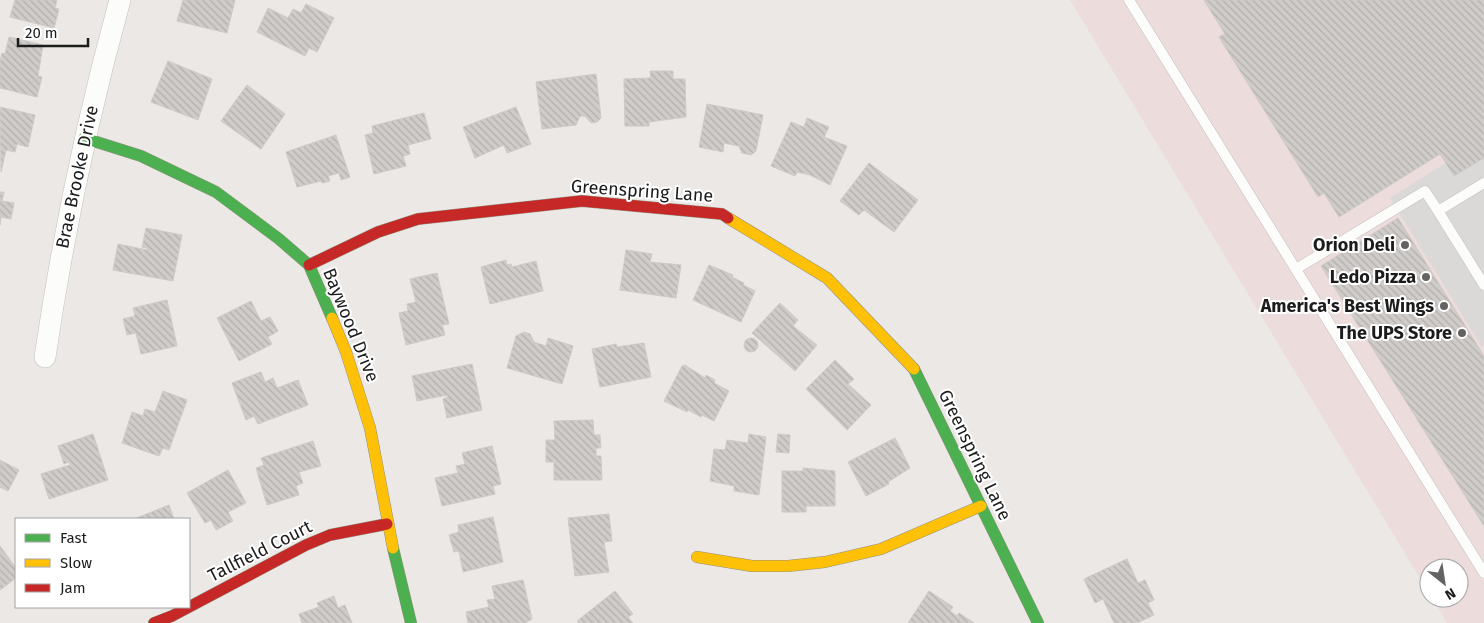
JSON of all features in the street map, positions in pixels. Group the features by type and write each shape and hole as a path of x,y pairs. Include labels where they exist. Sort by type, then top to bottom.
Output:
{"street":[{"name":"Brae Brooke Drive","path":"45,357 61,247 84,138 120,0"},
{"name":"Baywood Drive","path":"84,138 141,156 216,192 278,239 309,266 346,352 360,391 370,428 387,524 411,623"},
{"name":"Greenspring Lane","path":"309,266 378,232 418,219 582,201 722,214 827,278 913,368 1038,623"},
{"path":"697,557 752,566 788,566 825,562 881,549 981,506"},
{"name":"Tallfield Court","path":"190,606 246,575 330,535 387,524"},
{"name":"Tallfield Court","path":"154,623 186,608"}],"lane":[{"path":"1129,0 1484,573"},
{"path":"1438,212 1484,183"},
{"path":"1296,269 1425,191 1484,285"}],"shaded area":[{"path":"1070,0 1484,0 1484,623 1447,623 1438,608 1469,608 1469,558 1419,558 1419,576"},
{"path":"1484,139 1484,346 1482,347 1390,198"}],"building":[{"path":"15,0 57,0 55,8 59,9 54,28 10,17"},
{"path":"183,0 235,0 227,33 177,21"},
{"path":"1204,0 1484,0 1484,158 1454,176 1440,154 1339,217 1324,193 1318,197 1219,37 1225,34"},
{"path":"306,4 334,18 317,52 309,48 305,56 257,32 268,8 288,18 293,9 301,13"},
{"path":"9,37 43,45 38,76 42,77 37,97 0,88 0,61 2,53 5,54"},
{"path":"168,61 212,79 198,120 151,102"},
{"path":"650,71 673,71 673,79 685,79 686,117 649,122 649,126 625,126 624,79 651,78"},
{"path":"596,74 601,118 597,122 591,123 585,116 580,116 576,125 542,129 536,82"},
{"path":"247,85 285,114 261,149 221,121"},
{"path":"707,104 763,115 756,151 751,155 742,153 739,146 724,143 723,152 699,147"},
{"path":"0,107 35,115 28,147 17,144 15,152 6,150 1,172"},
{"path":"516,107 531,144 507,153 504,145 475,158 463,127"},
{"path":"424,113 431,139 408,145 410,154 403,156 406,166 374,174 365,135 373,133 372,126"},
{"path":"807,118 829,127 824,137 847,146 830,185 810,175 797,172 795,176 771,166 791,122 804,127"},
{"path":"336,135 350,177 341,180 339,173 328,176 330,181 322,183 321,181 297,187 286,152"},
{"path":"869,163 918,200 894,232 864,210 859,215 840,201"},
{"path":"0,192 4,192 2,201 14,203 11,219 1,217 0,225"},
{"path":"1398,218 1484,356 1484,526 1321,266"},
{"path":"146,228 182,235 173,281 113,270 118,244 147,250 147,248 142,247"},
{"path":"626,250 652,254 650,262 681,265 676,298 620,290"},
{"path":"506,260 507,265 511,264 512,267 536,261 543,291 490,304 481,267"},
{"path":"709,265 733,275 732,277 744,283 743,285 755,291 741,322 693,300"},
{"path":"437,273 449,324 442,325 445,335 406,345 399,313 408,311 407,304 416,302 410,279"},
{"path":"167,300 177,346 141,354 136,333 127,335 123,319 135,316 133,308"},
{"path":"251,301 261,321 270,317 278,331 268,337 272,344 239,361 217,318"},
{"path":"780,303 798,320 793,326 817,345 795,371 752,333"},
{"path":"524,332 530,334 534,342 546,346 548,338 573,346 562,384 507,368 516,336"},
{"path":"748,338 754,338 758,345 754,352 748,352 744,348 744,342"},
{"path":"644,343 651,377 600,387 592,349 616,344 617,347"},
{"path":"835,360 854,379 848,384 871,405 847,430 806,389"},
{"path":"472,364 482,410 447,418 443,399 448,397 447,395 417,401 412,376"},
{"path":"685,365 705,378 706,375 715,380 714,383 729,391 714,421 688,410 687,412 664,401 682,366"},
{"path":"261,372 265,382 273,378 277,388 298,380 308,405 258,424 254,416 246,420 232,383"},
{"path":"163,391 187,400 169,450 163,448 159,456 122,443 132,412 143,416 145,409 155,412"},
{"path":"593,420 594,435 600,435 601,448 596,448 596,456 601,456 602,480 554,480 554,462 546,462 546,440 555,440 554,421"},
{"path":"93,434 108,480 49,499 41,474 70,465 69,462 64,464 58,446"},
{"path":"749,434 766,437 759,495 734,491 734,486 710,481 714,449 725,450 727,440 748,443"},
{"path":"778,434 790,435 789,453 776,452"},
{"path":"895,438 910,468 888,482 889,484 866,496 848,462"},
{"path":"313,441 321,466 299,472 303,483 296,486 299,495 267,505 256,468 264,465 261,458"},
{"path":"492,446 501,484 493,486 495,494 442,506 435,478 458,473 456,466 465,464 462,453"},
{"path":"0,460 19,470 8,491 0,487"},
{"path":"803,468 835,471 835,506 806,506 806,512 782,512 782,471 803,471"},
{"path":"228,470 246,503 228,512 233,521 216,530 211,520 205,523 187,493"},
{"path":"169,505 174,518 136,518"},
{"path":"609,514 612,541 604,542 609,572 575,576 568,518"},
{"path":"493,517 503,562 463,572 459,551 454,552 449,535 459,532 458,525"},
{"path":"0,546 15,567 15,579 0,590"},
{"path":"1127,559 1138,583 1145,580 1154,600 1148,603 1154,615 1137,623 1114,623 1103,599 1095,603 1084,579"},
{"path":"523,580 532,619 525,623 468,623 466,612 489,607 487,600 495,599 492,586"},
{"path":"615,591 633,614 628,617 633,623 579,623 577,621"},
{"path":"929,591 953,607 950,611 957,616 959,613 974,623 908,623"},
{"path":"334,596 338,608 345,605 352,623 302,623 299,614 319,607 317,603"}],"traffic: fast":[{"path":"84,138 141,156 216,192 279,239 309,265 332,318"},
{"path":"914,369 1038,623"},
{"path":"393,548 411,623"}],"traffic: slow":[{"path":"728,218 827,278 914,369"},
{"path":"332,318 346,352 370,428 393,548"},
{"path":"697,557 752,566 788,566 825,562 881,549 981,506"}],"traffic: jam":[{"path":"309,265 378,232 418,219 582,201 722,214 728,218"},
{"path":"190,606 306,545 330,535 387,524"},
{"path":"154,623 187,608"}],"place":[{"name":"Orion Deli","path":"1405,245"},
{"name":"Ledo Pizza","path":"1426,277"},
{"name":"America's Best Wings","path":"1444,306"},
{"name":"The UPS Store","path":"1462,333"}]}
